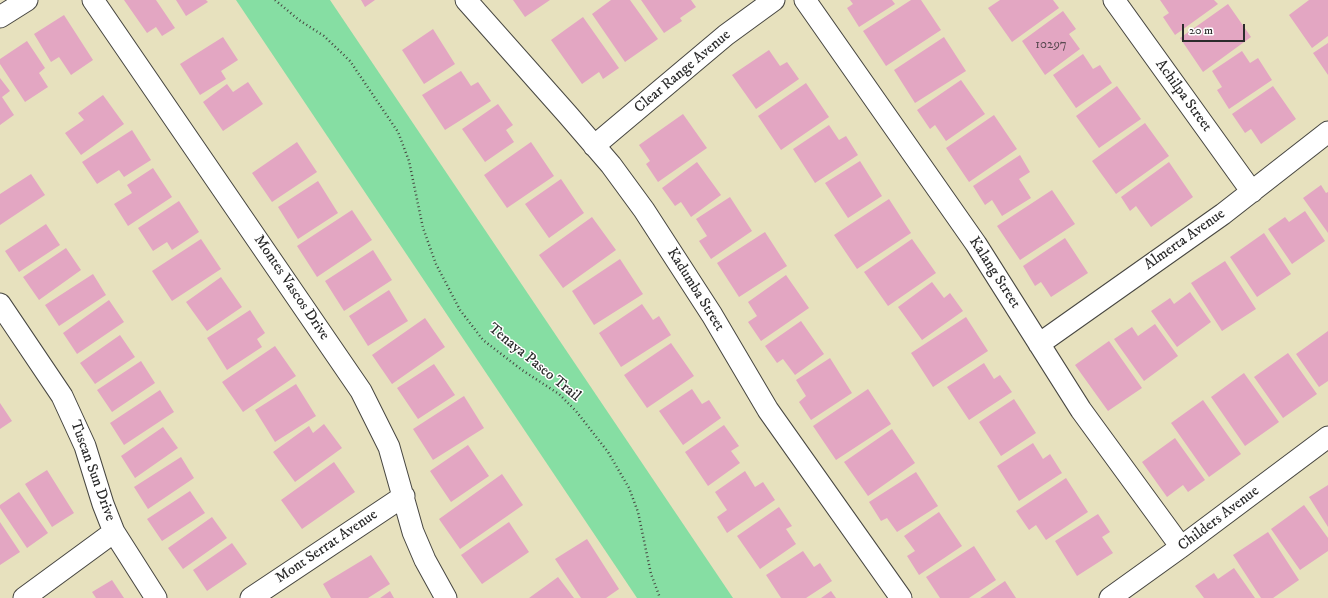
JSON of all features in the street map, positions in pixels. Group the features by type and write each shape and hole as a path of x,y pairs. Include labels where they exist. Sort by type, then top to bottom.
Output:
{"street":[{"path":"0,17 27,0"},
{"name":"Montes Vascos Drive","path":"93,0 361,391 389,447 414,532 425,560 446,598"},
{"name":"Kadumba Street","path":"466,0 594,146 644,210 712,316 768,410 901,598"},
{"name":"Clear Range Avenue","path":"594,146 726,35 774,0"},
{"name":"Kalang Street","path":"805,0 976,244 1081,410 1181,547"},
{"name":"Achilpa Street","path":"1114,0 1252,192"},
{"name":"Almerta Avenue","path":"1039,344 1223,214 1328,132"},
{"name":"Tuscan Sun Drive","path":"3,313 62,396 76,422 103,504 114,532 156,598"},
{"name":"Childers Avenue","path":"1110,598 1328,437"},
{"name":"Mont Serrat Avenue","path":"251,598 404,496"},
{"path":"24,598 114,532"}],"path":[{"name":"Tenaya Paseo Trail","path":"276,0 299,20 324,36 350,60 398,132 409,161 423,228 436,264 460,310 483,340 522,370 559,394 580,416 608,452 629,488 638,512 651,574 660,598"}],"green space":[{"path":"236,0 330,0 733,598 637,598"}],"building":[{"path":"124,0 156,0 175,28 162,36 156,27 147,33"},
{"path":"176,0 206,0 208,2 186,16"},
{"path":"361,0 375,0 365,7"},
{"path":"513,0 550,0 525,17"},
{"path":"611,0 630,0 658,39 625,62 592,14"},
{"path":"641,0 691,0 696,7 680,18 682,21 664,33"},
{"path":"850,0 892,0 895,4 859,27 847,8 853,4"},
{"path":"911,0 921,0 941,30 886,66 863,31"},
{"path":"1000,0 1053,0 1059,8 1012,42 988,8"},
{"path":"1160,0 1214,0 1218,4 1175,35 1163,17 1169,13"},
{"path":"1309,0 1328,0 1328,36 1312,48 1289,15"},
{"path":"1228,4 1251,37 1203,72 1180,38"},
{"path":"1063,11 1076,29 1069,34 1080,49 1045,75 1022,41"},
{"path":"64,15 93,60 71,75 59,57 51,62 34,34"},
{"path":"583,17 619,68 603,79 599,72 582,84 551,40"},
{"path":"433,29 455,64 424,84 402,50"},
{"path":"223,37 238,60 221,71 226,79 200,95 180,64"},
{"path":"944,37 966,71 915,103 894,70"},
{"path":"27,41 45,68 39,73 48,87 25,102 0,64 0,59"},
{"path":"1328,43 1328,75 1313,53"},
{"path":"769,50 780,66 787,62 799,79 756,109 732,75"},
{"path":"1242,51 1250,63 1258,58 1272,80 1229,109 1217,90 1222,87 1212,71"},
{"path":"1083,54 1093,69 1100,65 1112,83 1076,108 1053,75"},
{"path":"461,71 471,86 478,82 491,101 445,130 422,95"},
{"path":"0,78 10,91 2,97 14,115 0,125"},
{"path":"961,80 985,114 946,141 935,125 930,129 917,110"},
{"path":"248,82 263,104 223,131 203,102 227,84 233,92"},
{"path":"806,83 829,117 781,150 758,116"},
{"path":"1117,86 1141,119 1099,148 1076,116"},
{"path":"1273,86 1296,119 1261,144 1251,129 1245,133 1232,114"},
{"path":"103,95 124,124 81,155 65,133 84,120 78,113"},
{"path":"498,104 513,125 506,130 514,142 485,162 462,129"},
{"path":"683,114 707,148 658,182 646,164 650,161 639,145"},
{"path":"994,115 1017,149 969,182 946,148"},
{"path":"1145,123 1169,156 1116,194 1092,161"},
{"path":"829,125 839,140 846,136 858,155 815,183 793,149"},
{"path":"132,130 151,160 124,177 119,170 97,184 82,162"},
{"path":"297,142 317,172 272,202 252,173"},
{"path":"531,142 554,176 507,208 484,175"},
{"path":"1020,155 1030,172 1019,179 1031,198 1002,216 992,200 985,205 973,186"},
{"path":"860,161 882,196 848,218 825,183"},
{"path":"697,162 721,195 691,217 681,202 675,206 662,188"},
{"path":"1169,162 1193,197 1151,227 1136,206 1130,211 1121,197"},
{"path":"153,168 172,197 128,226 114,204 132,193 127,185"},
{"path":"31,174 45,195 0,225 0,194"},
{"path":"561,179 584,213 549,238 525,204"},
{"path":"318,181 338,213 298,239 278,207"},
{"path":"1321,185 1326,193 1328,192 1328,233 1303,198"},
{"path":"1052,190 1075,224 1020,260 997,226"},
{"path":"730,197 752,231 711,259 699,241 707,236 696,219"},
{"path":"889,199 911,233 857,269 834,235"},
{"path":"179,201 199,232 172,250 167,242 153,251 138,228"},
{"path":"352,210 372,240 317,277 297,246"},
{"path":"1305,211 1325,241 1292,264 1268,229 1285,217 1289,222"},
{"path":"592,217 616,250 563,288 539,255"},
{"path":"46,224 60,245 19,272 5,251"},
{"path":"765,232 787,266 739,297 717,263"},
{"path":"1264,233 1291,274 1257,297 1230,257"},
{"path":"1065,238 1088,273 1051,297 1041,282 1035,286 1023,266"},
{"path":"201,239 221,269 172,301 152,271"},
{"path":"912,239 936,273 888,306 864,272"},
{"path":"66,248 81,270 39,300 23,277"},
{"path":"373,250 392,280 344,311 325,281"},
{"path":"620,259 643,294 594,325 572,291"},
{"path":"1225,261 1256,309 1222,331 1191,283"},
{"path":"93,274 106,295 59,326 45,305"},
{"path":"786,275 809,308 761,341 748,322 757,316 748,302"},
{"path":"221,277 242,307 207,331 186,302"},
{"path":"932,282 944,298 950,293 963,311 922,340 898,307"},
{"path":"389,290 408,321 368,346 349,316"},
{"path":"1190,292 1211,322 1177,347 1151,311 1170,298 1174,304"},
{"path":"109,300 124,322 77,354 63,333"},
{"path":"642,304 653,320 659,316 671,335 621,367 599,333"},
{"path":"250,310 265,333 257,339 262,347 227,370 207,338"},
{"path":"966,317 988,351 933,387 911,353"},
{"path":"425,318 445,347 392,384 372,355"},
{"path":"801,321 824,354 795,375 783,359 777,363 765,346"},
{"path":"1155,324 1178,356 1144,381 1114,339 1132,327 1138,336"},
{"path":"1328,331 1328,381 1319,387 1296,354"},
{"path":"120,335 135,357 95,384 80,363"},
{"path":"1109,341 1142,388 1108,411 1075,365"},
{"path":"671,343 694,376 647,408 624,375"},
{"path":"275,346 296,376 243,412 222,382"},
{"path":"1288,353 1317,394 1283,418 1254,377"},
{"path":"830,358 852,393 811,420 799,402 806,396 796,380"},
{"path":"141,361 155,383 112,412 97,390"},
{"path":"984,363 994,379 1000,375 1012,392 969,420 947,387"},
{"path":"434,364 455,395 418,419 397,388"},
{"path":"1244,373 1279,422 1245,446 1211,397"},
{"path":"296,384 316,416 275,442 255,410"},
{"path":"692,389 702,404 709,400 721,418 683,445 659,411"},
{"path":"868,389 891,424 836,460 813,426"},
{"path":"160,390 174,412 124,445 110,423"},
{"path":"464,396 484,428 433,460 413,429"},
{"path":"1014,399 1036,433 1001,456 979,422"},
{"path":"1203,400 1241,454 1209,477 1171,423"},
{"path":"0,403 12,421 0,429"},
{"path":"324,424 342,448 295,482 273,452 309,426 313,433"},
{"path":"724,425 739,446 731,451 740,463 708,486 685,452"},
{"path":"163,427 178,448 135,478 121,456"},
{"path":"892,429 915,463 868,496 844,462"},
{"path":"1175,438 1205,480 1188,492 1183,485 1167,497 1142,462"},
{"path":"1033,443 1043,459 1050,454 1062,473 1019,501 997,466"},
{"path":"468,445 489,476 451,502 430,471"},
{"path":"181,457 194,478 148,509 134,487"},
{"path":"334,462 355,492 302,529 281,500"},
{"path":"47,470 74,513 52,527 25,484"},
{"path":"745,471 755,487 763,482 775,500 727,533 717,517 727,510 715,492"},
{"path":"916,472 938,506 897,532 887,518 881,521 869,502"},
{"path":"502,474 523,505 460,549 439,519"},
{"path":"1066,478 1088,512 1046,540 1036,525 1029,530 1016,511"},
{"path":"1328,485 1328,527 1309,497"},
{"path":"190,491 205,513 162,541 147,519"},
{"path":"19,492 48,533 27,548 0,508 0,505"},
{"path":"1304,505 1328,538 1328,551 1300,570 1271,529"},
{"path":"779,507 792,526 786,529 796,544 760,569 737,536"},
{"path":"939,512 962,546 919,575 907,556 915,551 904,536"},
{"path":"1098,514 1110,532 1102,537 1113,553 1077,576 1055,541"},
{"path":"212,517 227,538 183,569 168,548"},
{"path":"0,522 20,552 0,565"},
{"path":"509,522 529,552 482,584 461,555"},
{"path":"1268,532 1299,580 1273,598 1261,598 1233,555"},
{"path":"587,539 619,589 606,598 581,598 555,559"},
{"path":"232,543 247,564 207,591 193,570"},
{"path":"974,546 996,580 969,598 940,598 926,577"},
{"path":"803,551 814,567 820,563 832,581 806,598 781,598 766,575"},
{"path":"371,555 390,584 368,598 331,598 323,584"},
{"path":"1234,568 1255,598 1204,598 1195,586 1214,573 1218,579"},
{"path":"558,577 574,598 529,598"},
{"path":"112,580 124,598 96,598 92,592"},
{"path":"1005,581 1016,598 980,598"},
{"path":"390,591 394,598 380,598"},
{"path":"831,591 836,598 821,598"}]}
